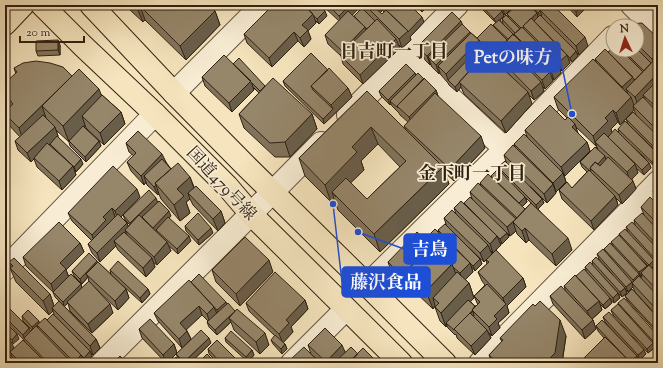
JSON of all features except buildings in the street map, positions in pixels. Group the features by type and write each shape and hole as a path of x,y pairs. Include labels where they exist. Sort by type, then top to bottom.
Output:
{"highway":[{"path":"5,24 23,5"},
{"name":"国道479号線","path":"42,5 155,114 227,186 251,214 400,363"},
{"name":"国道479号線","path":"91,5 174,93 273,192 375,277 445,363"}],"street":[{"path":"174,93 262,5"},
{"path":"102,363 457,5"},
{"path":"635,12 658,31"},
{"path":"375,277 505,149 605,45"},
{"path":"406,56 505,149"},
{"path":"5,269 155,114"},
{"path":"480,363 658,182"},
{"path":"292,363 346,309"}],"place":[{"name":"Petの味方","path":"572,114"},
{"name":"藤沢食品","path":"333,204"},
{"name":"吉鳥","path":"358,232"}],"district":[{"name":"日吉町一丁目","path":"394,51"},
{"name":"金下町一丁目","path":"472,173"}]}
